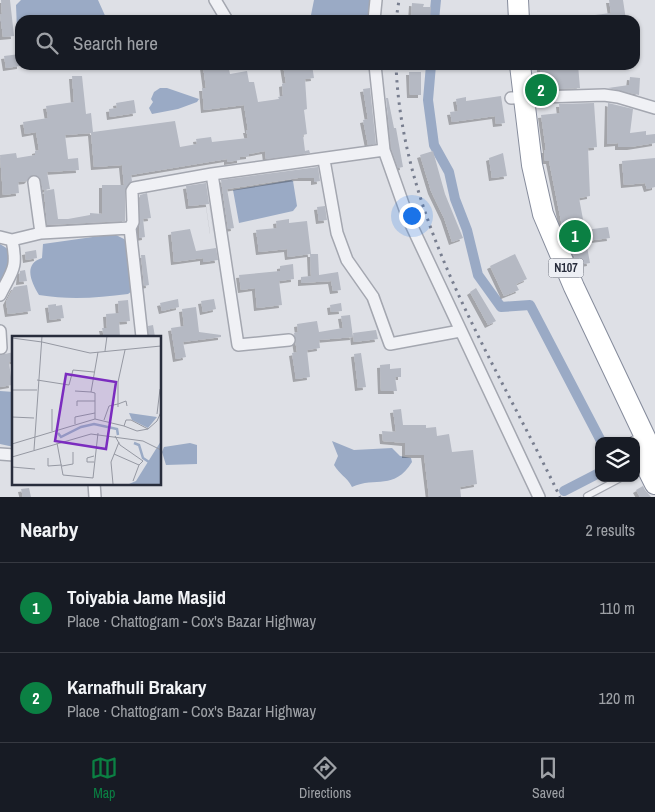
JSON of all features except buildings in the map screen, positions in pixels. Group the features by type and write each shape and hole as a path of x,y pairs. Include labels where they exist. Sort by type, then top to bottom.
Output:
{"highway":[{"path":"508,0 508,15"},
{"path":"518,0 519,15"},
{"name":"N107","path":"510,70 518,98 543,214 655,484"},
{"name":"N107","path":"520,70 518,98 519,170 540,242 632,437"},
{"name":"N107","path":"640,452 647,463"}],"street":[{"path":"215,0 223,15"},
{"path":"374,15 376,0"},
{"path":"376,70 384,150 408,218 539,497"},
{"path":"518,98 604,95 618,97 655,108"},
{"path":"142,336 130,228 133,222 132,191 134,188 212,174 324,160 384,150"},
{"path":"324,160 337,233 347,260 373,297 390,344 460,332"},
{"path":"212,174 238,345 289,340"},
{"path":"34,182 41,232"},
{"path":"0,238 12,240 41,232 130,228"},
{"path":"0,295 11,279 15,264 12,240"},
{"path":"0,332 1,348"},
{"path":"94,484 95,497"}],"lane":[{"path":"587,496 613,482"}],"water":[{"path":"21,0 98,0 105,15 16,15 16,5"},
{"path":"314,0 370,0 369,15 311,15"},
{"path":"160,88 167,88 199,99 197,102 178,109 152,114 149,108 153,102 151,99 154,92"},
{"path":"293,181 297,206 293,211 239,223 233,190"},
{"path":"114,234 126,240 132,291 128,294 84,298 61,298 39,295 33,285 30,274 32,264 42,258 43,244"},
{"path":"0,244 11,251 12,264 0,291"},
{"path":"0,391 12,392 12,447 0,444"},
{"path":"332,441 354,450 392,448 400,456 411,458 412,462 398,477 391,480 352,487 334,465 338,456"},
{"path":"190,443 197,445 197,464 166,465 162,452 164,447"}],"waterway":[{"path":"434,15 436,0"},
{"path":"431,70 428,100 434,145 449,172 455,199 467,230 478,275 501,307 530,305 599,437"},
{"path":"564,491 595,475"}],"railway":[{"path":"397,15 399,0"},
{"path":"397,70 402,123 415,179 433,234 481,341 560,497"}],"place":[{"name":"Karnafhuli Brakary","path":"541,90"},
{"name":"Toiyabia Jame Masjid","path":"575,236"}]}
